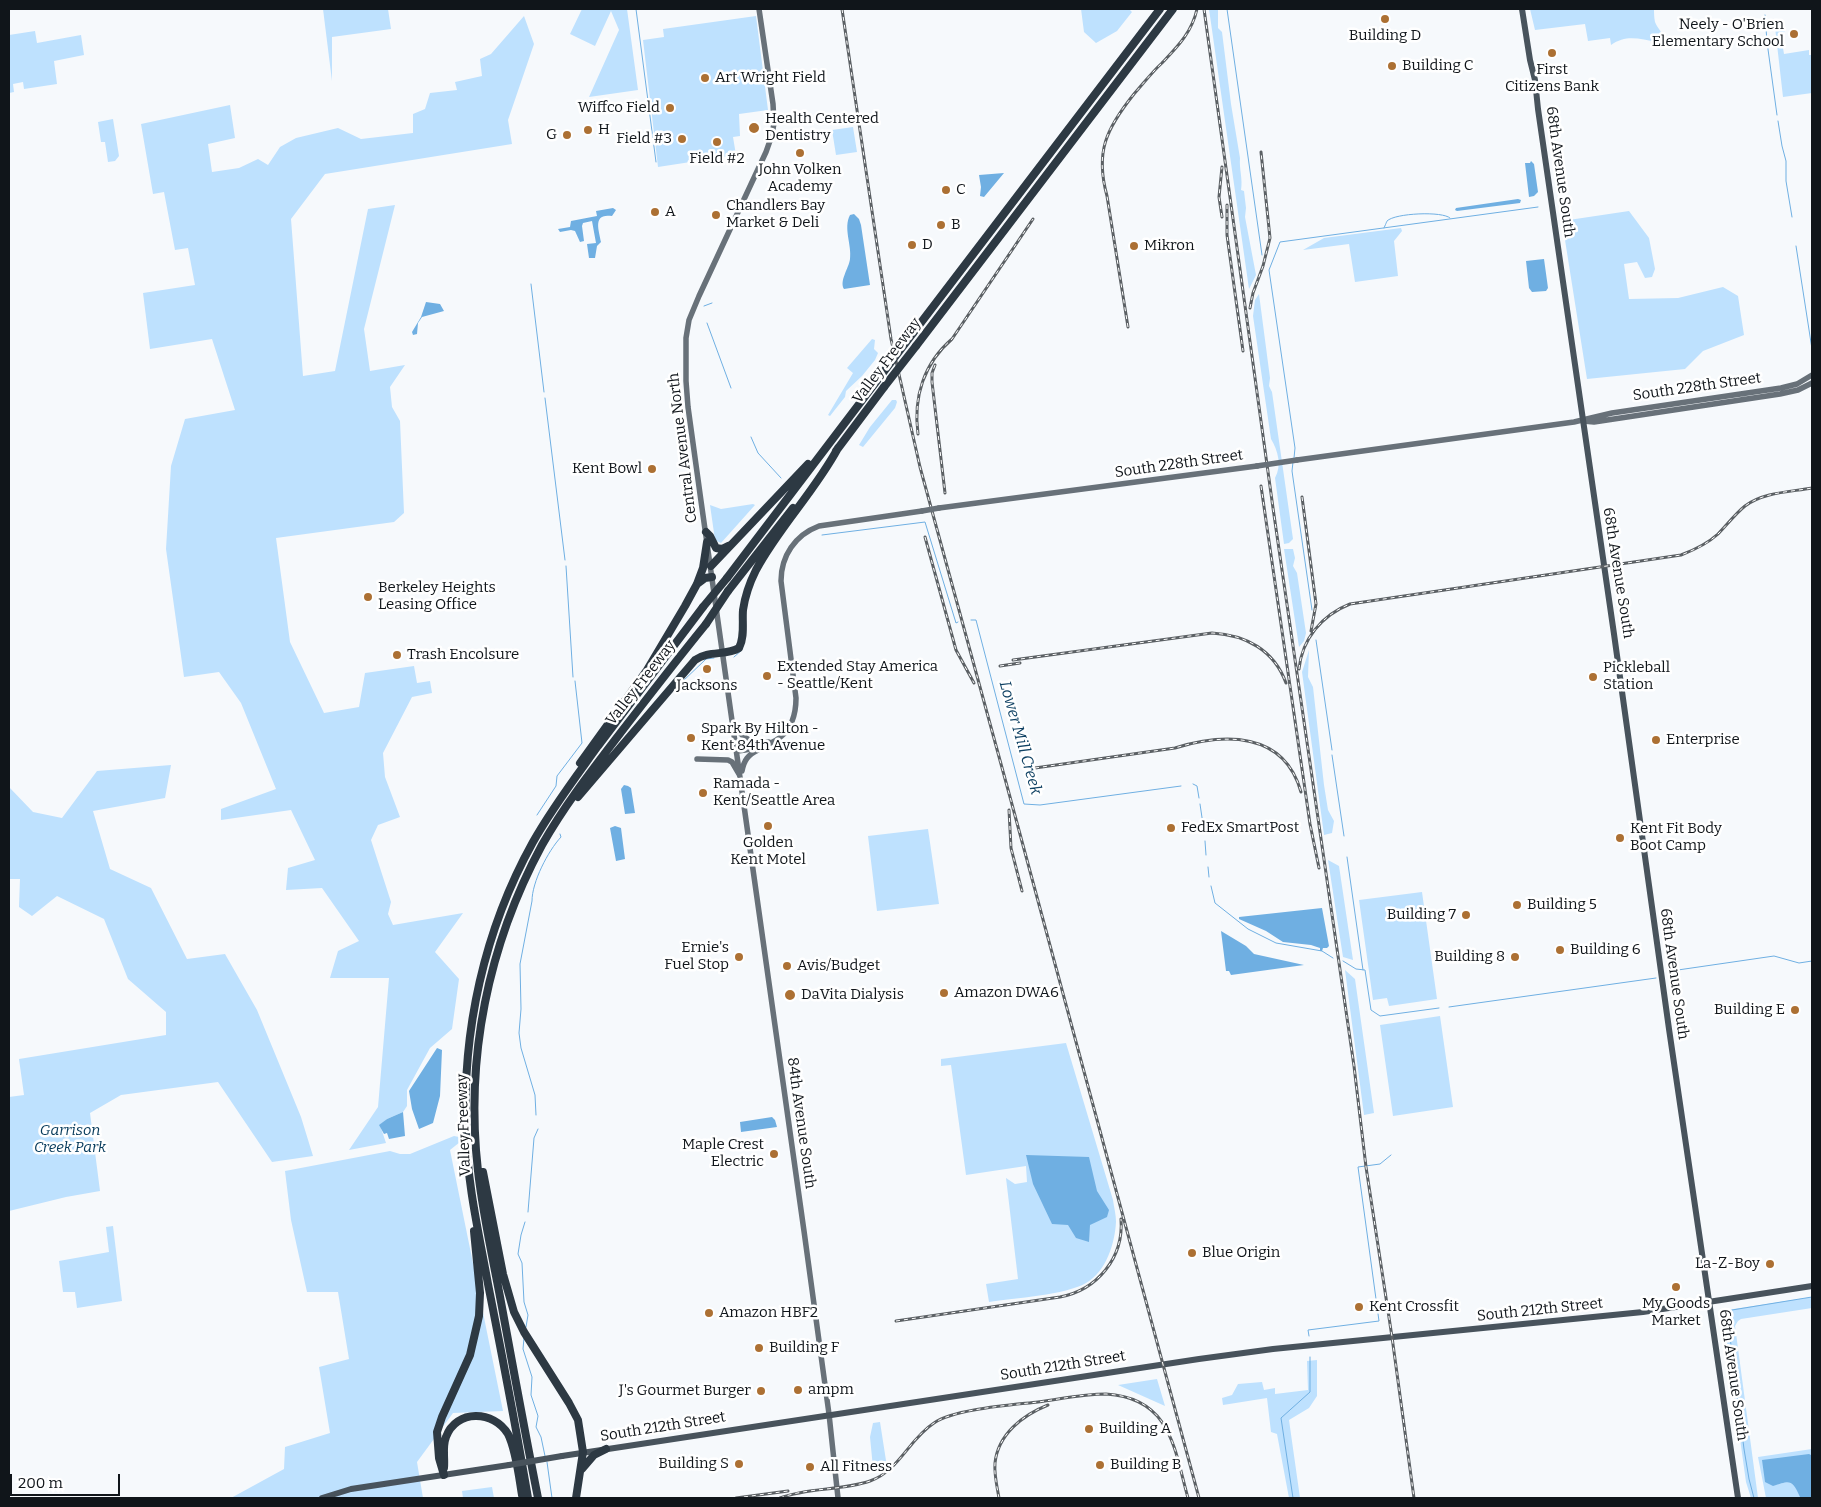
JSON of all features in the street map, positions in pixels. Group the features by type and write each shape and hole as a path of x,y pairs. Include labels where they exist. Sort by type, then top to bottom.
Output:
{"highway":[{"name":"Valley Freeway","path":"528,1498 472,1191 465,1103 472,1018 490,944 508,894 526,854 572,782 703,607 1160,9"},
{"name":"Valley Freeway","path":"538,1498 482,1197 476,1131 476,1074 480,1032 492,970 516,899 528,872 556,823 591,771 706,624 728,592 1173,9"},
{"path":"711,566 833,437"},
{"path":"556,823 691,664 705,654 736,649 741,645 743,608 756,570 798,507 826,472 838,448"},
{"path":"706,532 716,548 722,549 732,544"},
{"path":"526,854 534,833 554,798 647,670 697,584 703,568 707,542"},
{"path":"697,584 705,578 712,577"},
{"path":"476,1131 503,1274 519,1324 578,1420 583,1452 576,1498"},
{"path":"444,1475 439,1458 437,1432 470,1355 479,1316 480,1293 472,1218 472,1191"},
{"path":"444,1475 444,1444 450,1429 457,1422 468,1417 487,1417 499,1423 509,1437 523,1498"},
{"path":"580,1470 594,1455 606,1449"}],"main road":[{"name":"Central Avenue North","path":"738,751 688,407 686,338 689,320 699,296 766,152 772,135 774,123 773,104 759,9"},
{"name":"68th Avenue South","path":"1522,9 1535,80 1672,1048 1738,1498"},
{"name":"South 228th Street","path":"1583,421 1593,416 1617,412 1781,388 1798,384 1812,375"},
{"name":"South 228th Street","path":"774,742 782,736 793,720 796,703 781,587 782,568 788,551 800,537 819,526 1583,421 1594,422 1780,394 1798,390 1812,383"},
{"path":"733,717 741,735 747,740 756,743 774,742"},
{"path":"741,778 744,761 754,752 774,742"},
{"path":"738,751 766,746"},
{"name":"84th Avenue South","path":"738,751 829,1414 838,1498"},
{"path":"697,759 728,760 732,762 741,778"},
{"name":"South 212th Street","path":"322,1498 351,1489 583,1452 1163,1364 1269,1349 1585,1318 1710,1302 1812,1286"}],"green space":[{"path":"323,9 388,9 391,29 332,37 332,81"},
{"path":"582,9 627,9 638,90 589,97 619,30 611,11 595,46 570,34"},
{"path":"1081,9 1129,9 1132,12 1117,31 1096,43 1084,32"},
{"path":"1209,9 1218,9 1218,28 1222,32 1240,158 1241,190 1244,191 1245,217 1256,275 1249,289"},
{"path":"1530,9 1654,9 1655,22 1662,35 1661,41 1628,38 1611,45 1610,38 1588,41 1585,24 1535,30"},
{"path":"524,16 534,44 508,120 512,144 325,174 291,219 303,376 335,371 368,209 395,205 364,329 370,371 405,365 390,387 392,407 400,421 404,513 394,522 276,538 290,642 324,713 359,707 365,673 414,666 417,683 430,681 432,693 412,697 383,753 385,777 400,817 378,825 371,840 391,902 388,914 393,925 463,913 435,952 459,979 452,1029 430,1048 407,1090 407,1106 403,1112 387,1119 380,1125 386,1143 349,1150 378,1107 389,978 330,978 338,951 359,941 322,888 286,890 288,868 315,860 291,810 221,820 221,809 276,789 241,703 219,672 184,677 166,549 171,466 185,419 235,410 212,339 150,349 143,293 195,285 188,248 175,250 164,192 153,194 141,124 230,105 235,138 208,144 212,172 239,168 258,159 268,165 280,147 296,138 338,128 361,139 413,133 413,114 425,109 430,93 457,90 455,82 482,76 480,59 491,54"},
{"path":"756,16 768,110 739,114 740,136 733,137 736,155 658,167 643,40 664,37 663,29"},
{"path":"1780,26 1785,31 1781,36 1784,54 1809,50 1809,55 1812,55 1812,93 1783,97 1775,27"},
{"path":"35,31 37,43 81,35 84,55 54,61 57,84 24,89 23,82 13,84 14,92 9,93 9,35"},
{"path":"113,119 119,156 115,161 108,162 105,142 101,142 98,122"},
{"path":"853,127 857,152 836,155 832,130"},
{"path":"1629,211 1649,238 1655,269 1652,277 1645,278 1637,262 1624,264 1629,299 1678,298 1723,287 1738,296 1744,335 1703,351 1685,369 1587,379 1562,221"},
{"path":"1401,228 1402,231 1394,241 1398,276 1355,282 1349,244 1303,250 1324,238"},
{"path":"1259,294 1270,378 1269,386 1272,392 1293,539 1289,543 1284,544 1275,478 1279,463 1276,448 1271,439 1253,316 1255,300"},
{"path":"872,339 875,340 874,349 878,353 875,360 846,391 845,397 830,416 828,415 853,373 847,368"},
{"path":"892,400 897,402 895,408 863,447 859,445 870,427"},
{"path":"710,505 721,509 755,505 721,543 715,540"},
{"path":"1284,549 1293,549 1295,558 1293,566 1297,573 1306,633 1304,641 1299,647"},
{"path":"1309,650 1308,677 1313,687 1328,810 1334,821 1332,833 1324,835 1302,672"},
{"name":"Garrison Creek Park","path":"171,765 165,798 93,811 110,869 151,888 187,959 225,954 257,1010 301,1117 313,1156 272,1162 218,1082 121,1095 90,1113 100,1191 9,1211 9,1097 24,1095 19,1059 166,1035 166,1012 128,979 104,919 57,896 32,916 19,907 20,879 9,879 9,787 33,812 62,818 97,771"},
{"path":"928,829 939,904 877,911 868,836"},
{"path":"1328,860 1339,866 1353,960 1343,957"},
{"path":"1422,892 1437,999 1389,1006 1387,998 1373,1000 1359,900"},
{"path":"1345,970 1355,979 1374,1113 1364,1115"},
{"path":"1440,1016 1453,1107 1393,1116 1380,1025"},
{"path":"1066,1043 1113,1200 1116,1222 1114,1239 1108,1256 1099,1272 1086,1283 1039,1296 989,1302 986,1284 1018,1279 1006,1178 1015,1184 1027,1182 1026,1166 966,1175 951,1065 941,1066 941,1059"},
{"path":"454,1136 459,1137 460,1142 450,1150 503,1411 453,1413 417,1462 423,1498 231,1498 284,1469 285,1447 330,1433 319,1367 349,1359 338,1292 307,1292 291,1220 285,1171 390,1151 410,1154"},
{"path":"113,1226 122,1301 77,1308 75,1292 63,1292 59,1261 109,1252 106,1227"},
{"path":"1812,1297 1812,1308 1741,1319 1735,1326 1758,1498 1751,1498 1746,1482 1723,1316 1727,1310"},
{"path":"1317,1360 1317,1396 1309,1408 1289,1420 1300,1498 1289,1498 1277,1434 1271,1432 1267,1398 1223,1405 1222,1398 1232,1395 1238,1384 1262,1382 1264,1390 1275,1388 1275,1394 1308,1390 1307,1361"},
{"path":"1157,1379 1165,1406 1118,1385"},
{"path":"880,1422 887,1467 873,1468 870,1437 873,1423"},
{"path":"1812,1449 1812,1498 1766,1498 1758,1457"},
{"path":"492,1487 494,1498 463,1498 462,1491"}],"water":[{"path":"1531,161 1534,164 1538,192 1534,196 1529,197 1525,163 1530,163"},
{"path":"1004,173 984,197 980,196 979,175"},
{"path":"1521,200 1520,203 1455,210 1456,208"},
{"path":"613,208 616,210 612,216 602,217 599,220 598,228 601,242 597,246 595,258 589,258 587,244 596,243 592,221 583,223 584,241 580,242 575,231 560,232 558,229 570,227 571,221 597,216 596,211"},
{"path":"854,214 859,219 861,225 870,285 844,289 843,282 850,254 847,225 850,215"},
{"path":"1544,259 1548,288 1546,291 1532,292 1529,288 1526,261"},
{"path":"426,302 440,304 444,311 422,317 418,323 417,334 413,335 412,332 421,317"},
{"path":"624,785 631,788 635,813 625,814 621,789"},
{"path":"615,826 621,828 625,859 616,861 610,828"},
{"path":"1322,908 1329,946 1323,948 1322,951 1320,951 1320,948 1311,945 1283,942 1266,931 1239,919 1239,917"},
{"path":"1221,931 1246,946 1254,954 1304,965 1231,975 1229,971 1226,971"},
{"path":"437,1048 442,1050 440,1096 433,1123 419,1129 412,1109 409,1091"},
{"path":"403,1112 405,1136 389,1139 387,1133 384,1134 379,1125"},
{"path":"772,1117 777,1127 741,1132 740,1122"},
{"path":"1026,1155 1089,1157 1097,1191 1109,1210 1107,1217 1090,1225 1089,1242 1076,1238 1068,1225 1052,1224 1033,1184"},
{"path":"1811,1455 1811,1498 1800,1497 1790,1482 1773,1486 1765,1482 1762,1460"}],"waterway":[{"path":"636,9 656,162"},
{"path":"1227,9 1262,255"},
{"path":"1765,15 1777,115"},
{"path":"1778,121 1786,161 1786,181 1792,217"},
{"path":"1294,458 1295,448 1269,270 1280,242 1538,207"},
{"path":"1384,228 1387,221 1399,216 1438,214 1450,218"},
{"path":"1796,246 1812,349"},
{"path":"531,284 544,392"},
{"name":"Lower Mill Creek","path":"704,306 712,303"},
{"name":"Lower Mill Creek","path":"707,323 731,388"},
{"path":"545,398 565,560"},
{"name":"Lower Mill Creek","path":"751,437 758,453 781,478"},
{"path":"1293,462 1292,471 1312,610"},
{"name":"Lower Mill Creek","path":"822,535 925,522 956,623 958,622"},
{"path":"566,566 573,677"},
{"name":"Lower Mill Creek","path":"971,620 976,620 1024,804 1040,805 1181,786"},
{"path":"1316,640 1332,750"},
{"path":"734,657 742,650"},
{"path":"681,683 706,659 714,658"},
{"path":"537,815 556,786 557,776 582,743 575,681"},
{"path":"1332,755 1344,836"},
{"name":"Lower Mill Creek","path":"1193,784 1197,786 1199,798"},
{"name":"Lower Mill Creek","path":"1200,804 1204,831"},
{"path":"536,1115 535,1095 521,1048 519,1033 521,1009 520,964 535,885 546,858 561,837 560,834"},
{"name":"Lower Mill Creek","path":"1205,841 1206,855"},
{"path":"1347,857 1363,970"},
{"name":"Lower Mill Creek","path":"1208,867 1209,877"},
{"name":"Lower Mill Creek","path":"1211,886 1215,903 1248,929 1276,943 1322,951 1333,958"},
{"path":"1671,971 1774,956 1799,963 1812,961"},
{"name":"Lower Mill Creek","path":"1343,961 1356,969 1365,970 1371,1010 1380,1016 1439,1008"},
{"path":"1449,1007 1656,978"},
{"path":"528,1212 534,1138 538,1129"},
{"name":"Lower Mill Creek","path":"1309,1336 1308,1330 1379,1321 1358,1167 1380,1164 1391,1155"},
{"path":"525,1222 518,1254 522,1263 524,1302 528,1315 526,1327"},
{"path":"1754,1498 1744,1449 1727,1313 1732,1310 1812,1297"},
{"path":"524,1338 523,1349 532,1377 531,1395 538,1416 536,1427 541,1437 545,1456"},
{"name":"Lower Mill Creek","path":"1293,1498 1281,1418 1310,1392 1310,1357"},
{"path":"547,1462 552,1498"}],"railway":[{"path":"842,9 891,339 920,467 1199,1498"},
{"path":"1128,327 1104,180 1103,154 1110,130 1116,119 1134,94 1184,38 1192,25 1197,9"},
{"path":"1204,9 1414,1498"},
{"path":"1250,308 1270,238 1261,152"},
{"path":"1222,167 1219,197 1222,217"},
{"path":"1227,205 1227,235 1243,351"},
{"path":"918,434 917,407 919,394 928,370 942,348 952,339 1033,219"},
{"path":"935,365 932,373 932,382 945,493"},
{"path":"1261,486 1310,824 1319,868"},
{"path":"1299,669 1304,648 1315,629 1322,621 1350,604 1681,555 1714,538 1741,509 1752,501 1777,493 1812,488"},
{"path":"1302,497 1316,604 1311,631"},
{"path":"925,537 956,650 974,683"},
{"path":"1013,660 1212,633 1224,634 1247,641 1266,653 1281,671 1286,683"},
{"path":"1000,666 1020,663"},
{"path":"1035,768 1175,748 1213,740 1232,739 1267,747 1281,757 1293,772 1301,792"},
{"path":"1009,810 1011,848 1022,891"},
{"path":"896,1321 1060,1297 1073,1293 1086,1287 1106,1270 1118,1247 1121,1219"},
{"path":"780,1498 802,1492 870,1481 889,1470 925,1430 943,1418 955,1414 999,1406 1106,1394 1128,1398 1144,1405 1157,1415 1173,1444 1188,1498"},
{"path":"999,1498 995,1463 1001,1443 1021,1420 1048,1405"},
{"path":"736,1498 788,1491"}],"place":[{"name":"Building D","path":"1385,19"},
{"name":"Neely - O'Brien Elementary School","path":"1794,34"},
{"name":"First Citizens Bank","path":"1552,53"},
{"name":"Building C","path":"1392,66"},
{"name":"Art Wright Field","path":"705,78"},
{"name":"Wiffco Field","path":"670,108"},
{"name":"Health Centered Dentistry","path":"754,128"},
{"name":"H","path":"588,130"},
{"name":"G","path":"567,135"},
{"name":"Field #3","path":"682,139"},
{"name":"Field #2","path":"717,142"},
{"name":"John Volken Academy","path":"800,153"},
{"name":"C","path":"946,190"},
{"name":"A","path":"655,212"},
{"name":"Chandlers Bay Market & Deli","path":"716,215"},
{"name":"B","path":"941,225"},
{"name":"D","path":"912,245"},
{"name":"Mikron","path":"1134,246"},
{"name":"Kent Bowl","path":"652,469"},
{"name":"Berkeley Heights Leasing Office","path":"368,597"},
{"name":"Trash Encolsure","path":"397,655"},
{"name":"Jacksons","path":"707,669"},
{"name":"Extended Stay America - Seattle/Kent","path":"767,676"},
{"name":"Pickleball Station","path":"1593,677"},
{"name":"Spark By Hilton - Kent 84th Avenue","path":"691,738"},
{"name":"Enterprise","path":"1656,740"},
{"name":"Ramada - Kent/Seattle Area","path":"703,793"},
{"name":"Golden Kent Motel","path":"768,826"},
{"name":"FedEx SmartPost","path":"1171,828"},
{"name":"Kent Fit Body Boot Camp","path":"1620,838"},
{"name":"Building 5","path":"1517,905"},
{"name":"Building 7","path":"1466,915"},
{"name":"Building 6","path":"1560,950"},
{"name":"Ernie's Fuel Stop","path":"739,957"},
{"name":"Building 8","path":"1515,957"},
{"name":"Avis/Budget","path":"787,966"},
{"name":"Amazon DWA6","path":"944,993"},
{"name":"DaVita Dialysis","path":"790,995"},
{"name":"Building E","path":"1795,1010"},
{"name":"Maple Crest Electric","path":"774,1154"},
{"name":"Blue Origin","path":"1192,1253"},
{"name":"La-Z-Boy","path":"1770,1264"},
{"name":"My Goods Market","path":"1676,1287"},
{"name":"Kent Crossfit","path":"1359,1307"},
{"name":"Amazon HBF2","path":"709,1313"},
{"name":"Building F","path":"759,1348"},
{"name":"ampm","path":"798,1390"},
{"name":"J's Gourmet Burger","path":"761,1391"},
{"name":"Building A","path":"1089,1429"},
{"name":"Building S","path":"739,1464"},
{"name":"Building B","path":"1100,1465"},
{"name":"All Fitness","path":"810,1467"}]}
